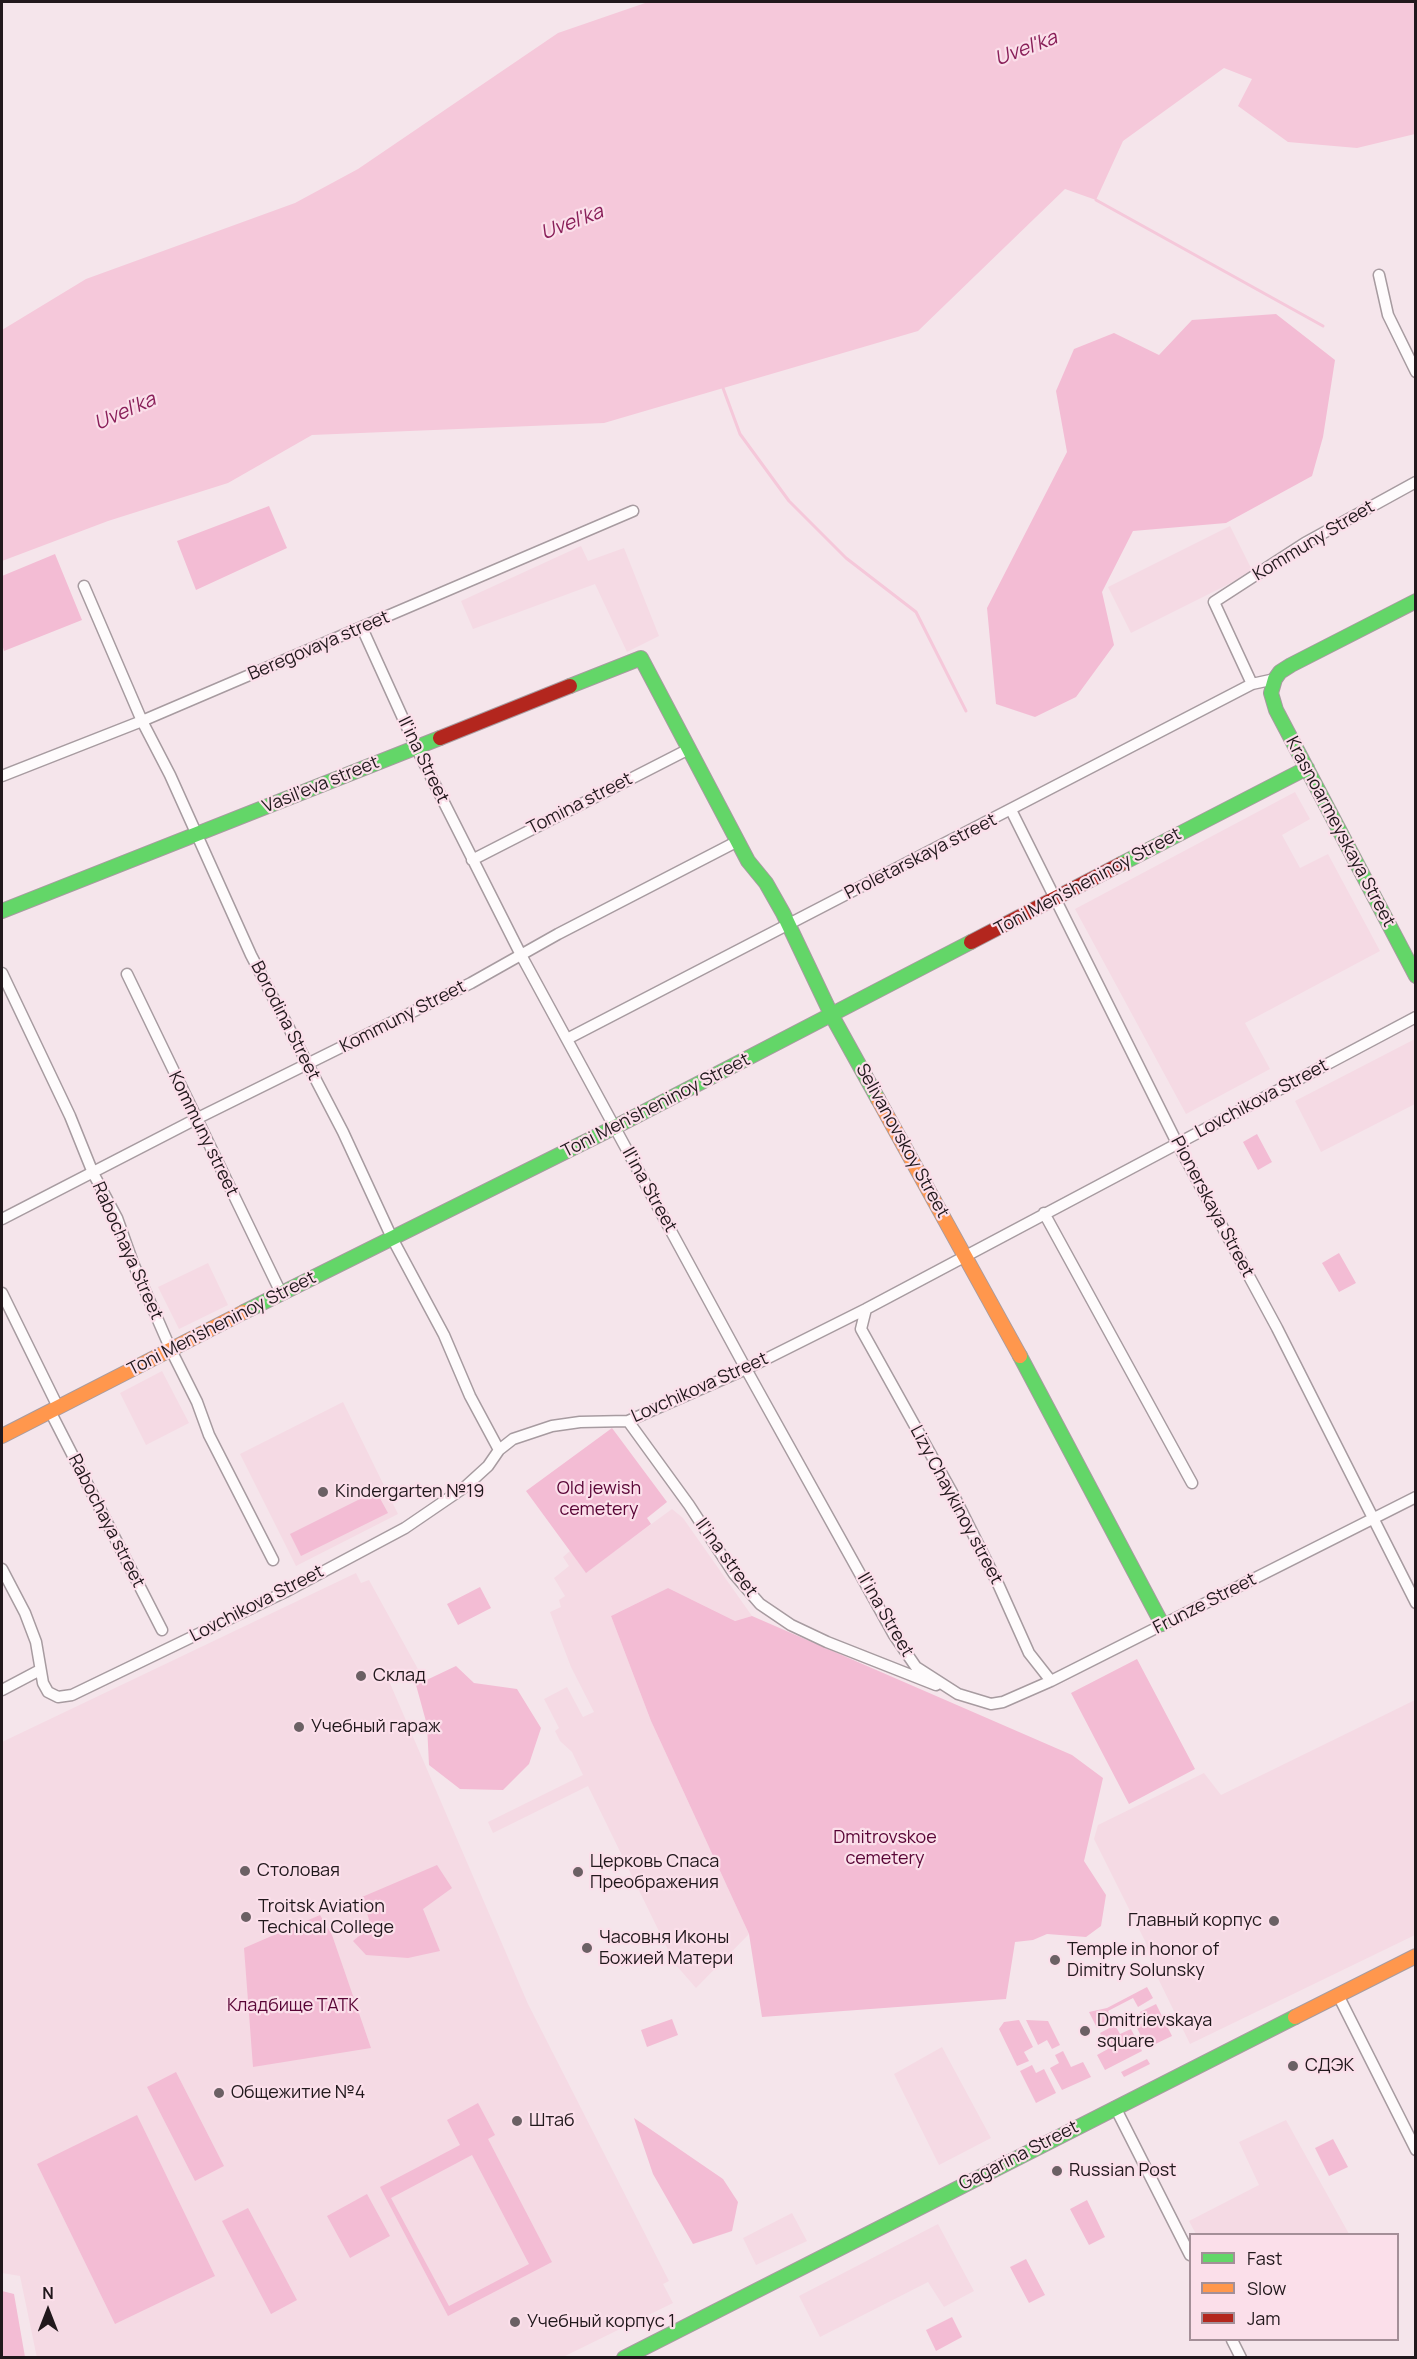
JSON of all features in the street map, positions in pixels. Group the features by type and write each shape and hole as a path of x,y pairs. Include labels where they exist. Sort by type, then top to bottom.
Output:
{"street":[{"path":"1379,275 1388,315 1416,372"},
{"name":"Kommuny Street","path":"1252,684 1214,602 1305,543 1416,483"},
{"name":"Beregovaya street","path":"2,776 142,721 633,511"},
{"name":"Borodina Street","path":"84,586 142,721 170,775 195,835 251,955 343,1132 392,1238 444,1335 470,1396 499,1450"},
{"name":"Proletarskaya street","path":"567,1039 1252,684 1273,682 1280,672 1291,665 1416,601"},
{"name":"Il'ina Street","path":"362,628 416,747 521,955 746,1369 894,1635 916,1667 958,1694 992,1704"},
{"name":"Vasil'eva street","path":"2,911 641,658"},
{"name":"Selivanovskoy Street","path":"641,658 748,861 775,898 832,1016 966,1255 1162,1624"},
{"name":"Krasnoarmeyskaya Street","path":"1273,682 1272,700 1276,710 1416,976"},
{"name":"Tomina street","path":"472,860 688,749"},
{"name":"Toni Men'sheninoy Street","path":"2,1436 832,1016 1307,768"},
{"name":"Pionerskaya Street","path":"1011,810 1177,1143 1277,1328 1416,1603"},
{"name":"Kommuny Street","path":"2,1219 196,1119 471,984 521,955 738,841"},
{"name":"Rabochaya Street","path":"2,973 70,1116 93,1173 117,1218 133,1263 171,1350 197,1402 209,1435 230,1480 273,1560"},
{"name":"Kommuny street","path":"127,974 281,1293"},
{"name":"Lovchikova Street","path":"40,1670 48,1692 58,1697 72,1695 277,1595 405,1528 465,1487 488,1466 499,1450 513,1439 552,1426 580,1422 628,1421 746,1369 866,1309 1416,1017"},
{"path":"1044,1213 1192,1483"},
{"name":"Rabochaya street","path":"2,1293 54,1409 162,1630"},
{"path":"844,1320 861,1329 866,1309"},
{"name":"Lizy Chaykinoy street","path":"861,1329 954,1496 999,1586 1029,1653 1051,1682"},
{"name":"Il'ina street","path":"628,1421 734,1574 760,1604 791,1625 827,1642 958,1694"},
{"name":"Frunze Street","path":"992,1704 1003,1702 1051,1682 1416,1497"},
{"path":"2,1569 25,1613 36,1642 40,1670 2,1690"},
{"name":"Gagarina Street","path":"624,2358 1416,1956"},
{"path":"1338,1995 1416,2150"},
{"path":"1115,2108 1189,2251"},
{"path":"1232,2341 1241,2358"}],"shaded area":[{"path":"1230,526 1253,572 1131,633 1108,587"},
{"path":"581,546 588,561 624,548 659,636 627,652 595,584 473,629 461,601"},
{"path":"1295,792 1310,819 1282,835 1300,868 1328,854 1380,951 1245,1023 1270,1069 1186,1114 1075,909"},
{"path":"1415,1039 1415,1104 1321,1152 1295,1101"},
{"path":"208,1263 228,1305 179,1329 158,1287"},
{"path":"162,1371 189,1423 146,1445 120,1393"},
{"name":"Kindergarten №19","path":"343,1402 398,1514 296,1566 240,1454"},
{"path":"672,1509 683,1518 752,1616 735,1621 668,1588 611,1616 651,1721 749,1934 696,1988 675,1964 588,1786 493,1833 488,1822 583,1775 572,1752 560,1741 555,1731 559,1728 544,1699 567,1687 583,1717 594,1712 571,1667 550,1612 561,1607 559,1600 565,1596 554,1578 569,1566 563,1557 570,1551 586,1572"},
{"name":"Troitsk Aviation Techical College","path":"356,1573 361,1583 369,1580 419,1671 389,1681 528,2004 669,2281 663,2284 673,2303 563,2357 37,2358 20,2276 2,2273 2,1742"},
{"path":"1415,1700 1415,1935 1190,2044 1153,1968 1145,1941 1094,1839 1098,1825 1204,1773 1221,1795"},
{"path":"942,2047 991,2138 939,2165 894,2074"},
{"path":"1286,2120 1348,2233 1195,2233 1189,2221 1259,2185 1239,2142"},
{"path":"792,2213 807,2241 756,2265 743,2238"},
{"path":"938,2224 974,2291 944,2307 928,2282 820,2337 799,2296"}],"green space":[{"path":"1276,314 1335,360 1323,437 1312,476 1226,523 1133,531 1102,592 1114,645 1076,697 1035,717 996,704 987,608 1067,452 1056,391 1074,349 1114,333 1159,355 1192,320"},
{"path":"269,506 287,548 196,590 177,541"},
{"path":"55,554 82,620 4,651 2,644 2,576"},
{"path":"1257,1134 1272,1162 1258,1170 1243,1142"},
{"path":"1339,1253 1356,1283 1339,1292 1322,1263"},
{"name":"Old jewish cemetery","path":"612,1428 667,1502 647,1518 651,1524 586,1573 526,1491"},
{"path":"376,1491 388,1513 301,1556 290,1534"},
{"path":"480,1587 491,1608 458,1625 447,1604"},
{"name":"Dmitrovskoe cemetery","path":"668,1588 735,1621 752,1616 1072,1755 1103,1778 1084,1861 1106,1895 1101,1926 1086,1937 1047,1934 1033,1940 1015,1942 1006,1999 762,2017 749,1934 651,1721 611,1616"},
{"path":"1137,1659 1195,1769 1129,1804 1071,1693"},
{"path":"456,1666 474,1683 517,1689 541,1728 529,1764 503,1790 460,1789 429,1765 427,1725 416,1685"},
{"path":"437,1865 452,1888 423,1909 440,1951 408,1958 366,1955 353,1941 371,1926 362,1897"},
{"name":"Кладбище ТАТК","path":"320,1915 332,1935 371,2048 253,2067 244,1948"},
{"path":"1147,1987 1153,1998 1138,2007 1133,1998 1108,2011 1113,2021 1097,2028 1089,2012 1107,2008"},
{"path":"1156,2004 1172,2036 1147,2048 1136,2026 1145,2022 1140,2012"},
{"path":"672,2019 678,2035 647,2047 641,2030"},
{"path":"1019,2020 1033,2047 1024,2052 1029,2061 1017,2066 999,2029 1004,2022"},
{"path":"1026,2020 1048,2021 1060,2045 1052,2049 1047,2040 1038,2045"},
{"path":"1115,2025 1120,2034 1131,2029 1142,2051 1105,2070 1097,2055 1108,2049 1100,2033"},
{"path":"1063,2051 1071,2067 1083,2062 1091,2077 1062,2090 1050,2068 1059,2063 1055,2055"},
{"path":"1147,2059 1150,2064 1124,2077 1121,2072"},
{"path":"1032,2065 1036,2073 1044,2069 1056,2093 1036,2103 1020,2071"},
{"path":"176,2072 224,2166 195,2181 147,2087"},
{"path":"478,2103 495,2135 488,2139 552,2262 448,2316 380,2187 460,2145 447,2120","holes":["472,2155 529,2264 449,2306 391,2198"]},
{"path":"137,2115 215,2276 115,2324 37,2164"},
{"path":"634,2118 723,2179 738,2202 732,2231 693,2244 653,2174"},
{"path":"1333,2139 1348,2167 1329,2176 1315,2148"},
{"path":"367,2194 390,2236 350,2258 327,2216"},
{"path":"1087,2200 1105,2237 1089,2245 1070,2209"},
{"path":"248,2208 297,2300 271,2314 222,2221"},
{"path":"1026,2259 1045,2295 1029,2303 1010,2267"},
{"path":"2,2291 14,2294 25,2357 2,2357"},
{"path":"952,2317 962,2337 936,2351 926,2330"}],"water":[{"name":"Uvel'ka","path":"648,2 1415,2 1415,134 1357,148 1288,142 1238,106 1252,79 1224,68 1123,141 1096,200 1065,189 918,331 604,423 312,435 228,483 108,521 2,561 2,330 86,279 295,203 358,169 558,33"}],"waterway":[{"path":"1096,200 1323,326"},
{"path":"723,388 740,434 789,501 846,558 916,612 966,711"}],"traffic: fast":[{"path":"1416,601 1291,665 1280,672 1275,679 1271,693 1276,710 1416,976"},
{"path":"570,686 641,658 748,861 766,883 783,913 832,1016 878,1099"},
{"path":"2,911 440,738"},
{"path":"1121,864 1307,768"},
{"path":"244,1312 615,1127 971,942"},
{"path":"1020,1356 1162,1624"},
{"path":"624,2358 1295,2017"}],"traffic: slow":[{"path":"878,1099 1020,1356"},
{"path":"2,1436 244,1312"},
{"path":"1295,2017 1416,1956"}],"traffic: jam":[{"path":"440,738 570,686"},
{"path":"971,942 1121,864"}],"place":[{"name":"Kindergarten №19","path":"323,1492"},
{"name":"Склад","path":"361,1676"},
{"name":"Учебный гараж","path":"299,1727"},
{"name":"Столовая","path":"245,1871"},
{"name":"Церковь Спаса Преображения","path":"578,1872"},
{"name":"Troitsk Aviation Techical College","path":"246,1917"},
{"name":"Главный корпус","path":"1274,1921"},
{"name":"Часовня Иконы Божией Матери","path":"587,1948"},
{"name":"Temple in honor of Dimitry Solunsky","path":"1055,1960"},
{"name":"Dmitrievskaya square","path":"1085,2031"},
{"name":"СДЭК","path":"1293,2066"},
{"name":"Общежитие №4","path":"219,2093"},
{"name":"Штаб","path":"517,2121"},
{"name":"Russian Post","path":"1057,2171"},
{"name":"Учебный корпус 1","path":"515,2322"}]}
